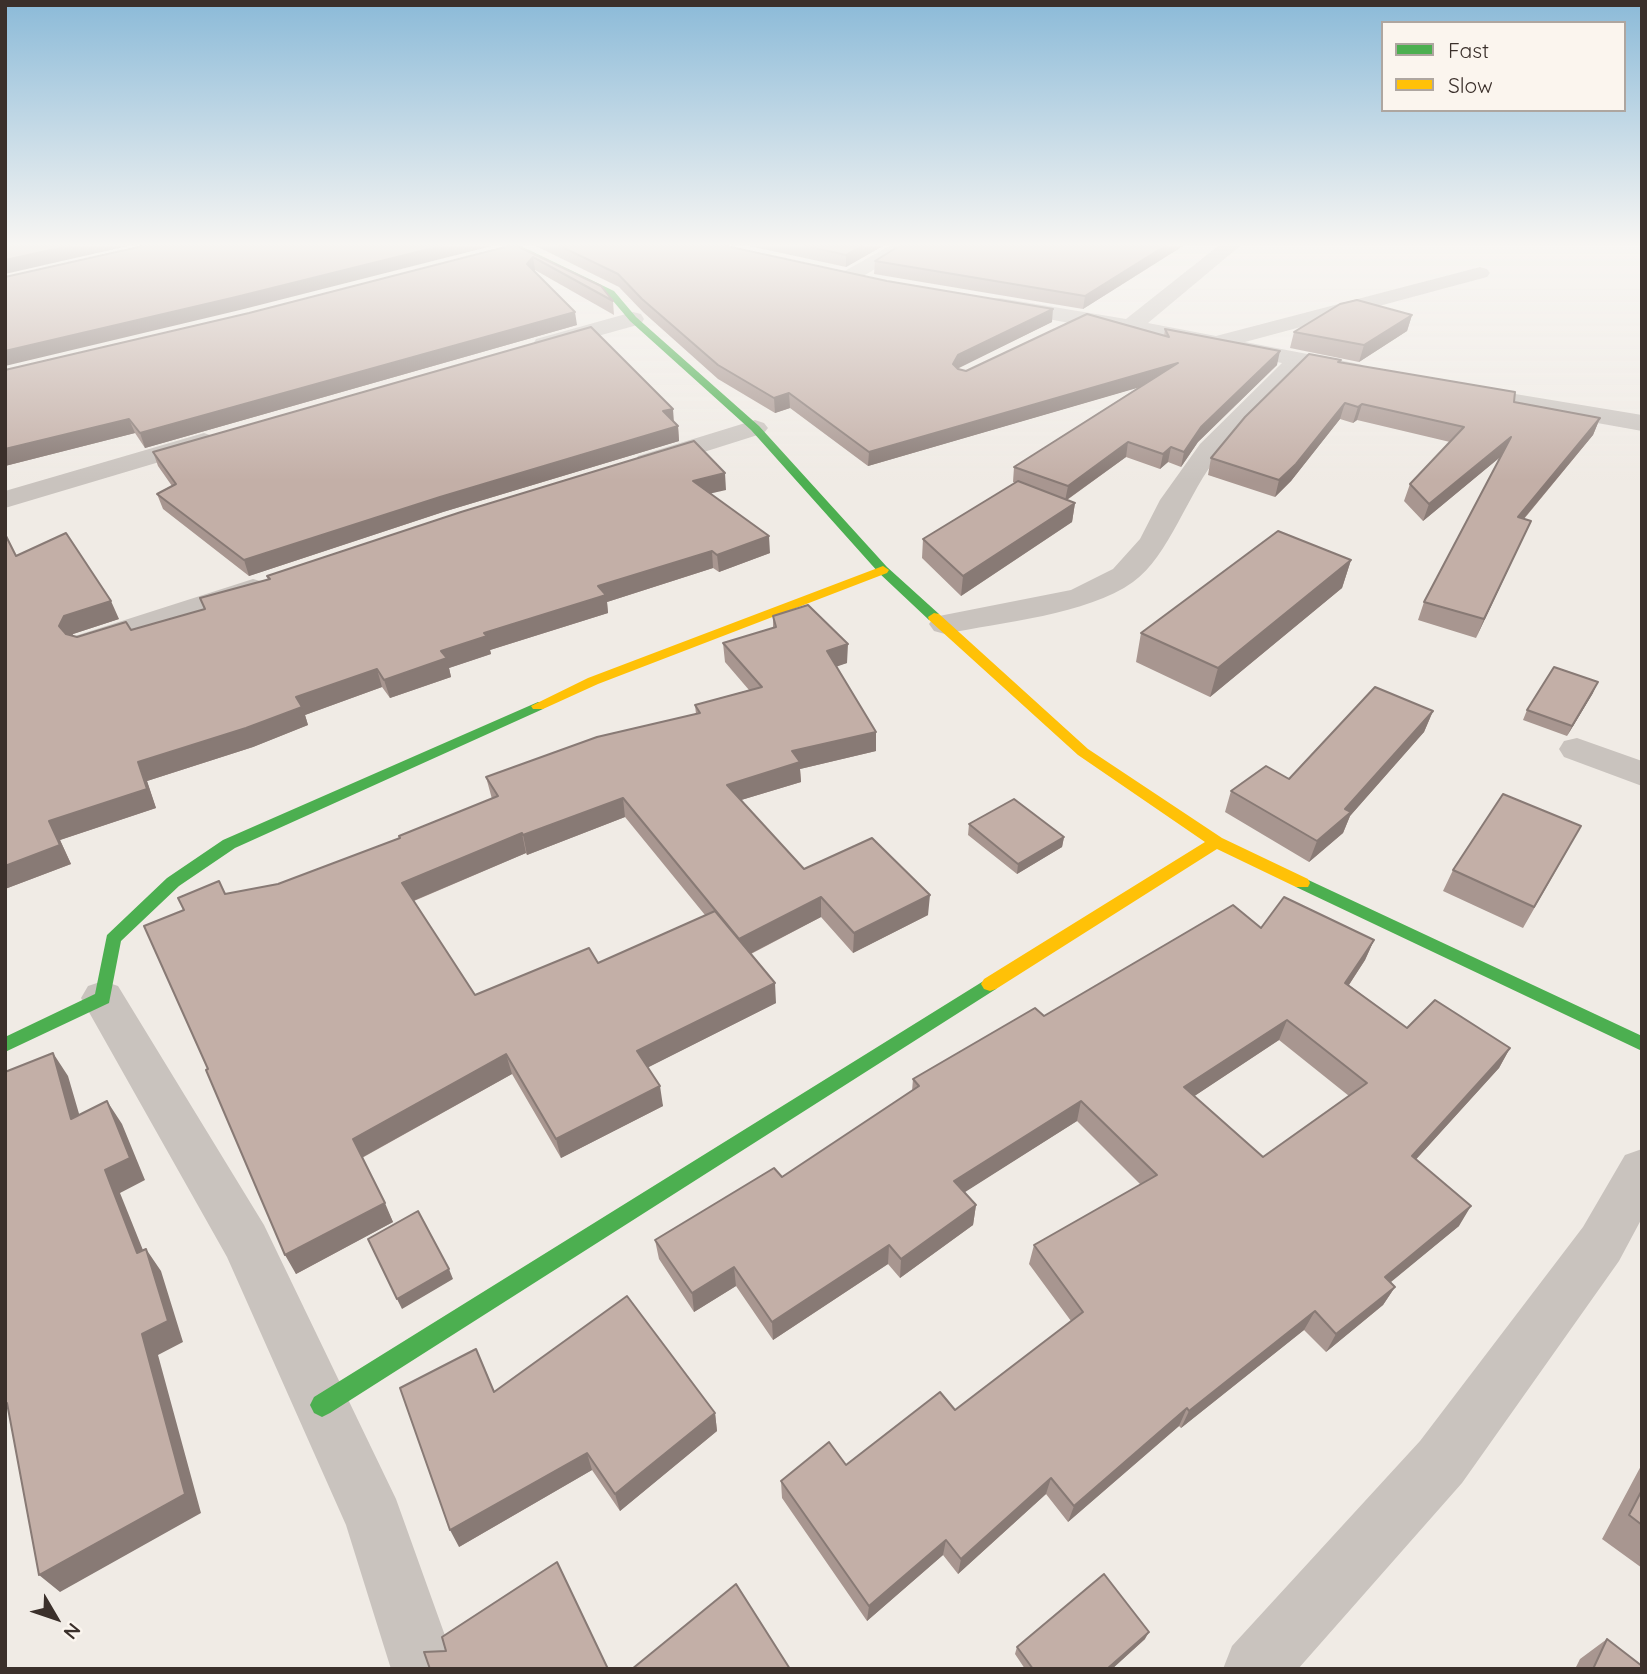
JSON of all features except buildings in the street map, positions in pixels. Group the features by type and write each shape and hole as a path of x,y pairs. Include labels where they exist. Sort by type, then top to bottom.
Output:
{"street":[{"path":"526,349 615,324"},
{"path":"639,324 755,428 883,570 1083,752 1216,842 1642,1044"},
{"path":"1047,337 1071,324"},
{"path":"1119,324 1378,375"},
{"path":"1216,342 1284,324"},
{"path":"945,624 1080,597 1124,575 1153,542 1174,500 1209,450 1299,359"},
{"path":"1443,388 1642,423"},
{"path":"624,469 755,428"},
{"path":"5,500 233,432"},
{"path":"411,1662 375,1520 323,1405 246,1242 103,998 113,939 173,882 229,844 593,681 883,570"},
{"path":"86,643 283,578"},
{"path":"1577,749 1642,775"},
{"path":"323,1405 1216,842"},
{"path":"5,1045 103,998"},
{"path":"1255,1669 1441,1462 1601,1244 1642,1170"}],"traffic: fast":[{"path":"639,324 755,428 883,570 934,617"},
{"path":"5,1045 103,998 113,939 173,882 229,844 538,706"},
{"path":"1302,883 1642,1044"},
{"path":"322,1405 990,984"}],"traffic: slow":[{"path":"538,706 593,681 883,570"},
{"path":"934,617 1083,752 1216,842 1302,883"},
{"path":"990,984 1216,842"}]}
